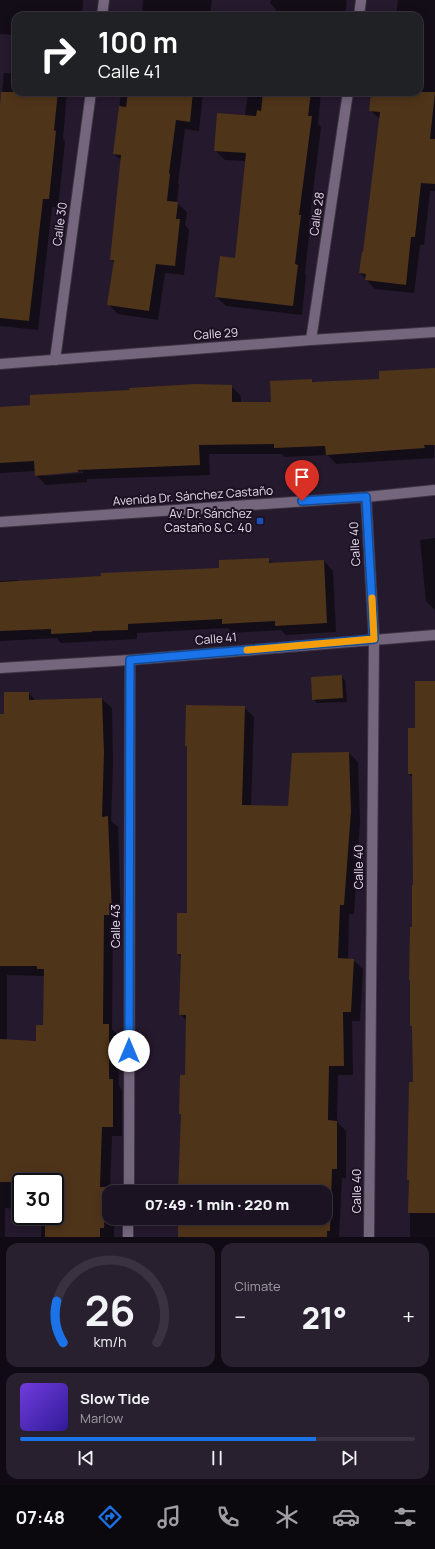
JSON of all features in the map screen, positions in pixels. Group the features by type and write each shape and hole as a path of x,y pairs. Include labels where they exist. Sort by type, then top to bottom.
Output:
{"street":[{"path":"102,12 104,0"},
{"path":"360,12 361,0"},
{"name":"Calle 30","path":"55,360 90,96"},
{"name":"Calle 28","path":"311,340 347,96"},
{"name":"Calle 29","path":"0,364 435,332"},
{"name":"Avenida Dr. Sánchez Castaño","path":"0,522 366,497 435,490"},
{"name":"Calle 40","path":"366,497 374,639 369,1237"},
{"name":"Calle 41","path":"0,668 130,660 435,635"},
{"name":"Calle 43","path":"128,1185 130,660"},
{"path":"128,1225 128,1237"}],"building":[{"path":"1,92 12,92 12,96 58,96 54,130 56,131 49,199 43,199 29,321 0,318"},
{"path":"423,92 435,92 430,139 435,139 435,184 421,183 415,237 411,237 406,285 365,280 366,274 359,273 363,252 380,112 369,111 371,96 423,96"},
{"path":"127,96 193,96 190,122 176,120 169,173 167,201 178,202 176,219 180,219 175,266 156,264 149,311 107,305 114,260 110,260 121,155 113,154 119,106 126,107"},
{"path":"263,96 310,96 308,116 312,116 299,215 301,215 295,264 298,265 293,306 215,297 220,256 235,258 246,153 214,151 217,113 256,116 257,110 261,111"},
{"path":"435,368 435,445 424,445 425,448 326,455 325,446 274,448 274,444 199,445 200,465 78,470 78,472 35,476 34,461 0,463 0,407 30,405 30,395 130,390 129,388 196,384 232,385 232,402 271,402 270,381 312,379 312,382 379,379 379,371"},
{"path":"269,558 269,563 324,560 327,623 275,626 275,621 222,624 222,619 128,624 128,630 92,632 51,634 51,629 0,631 0,582 101,576 101,573 219,568 219,560"},
{"path":"342,675 343,698 312,700 311,677"},
{"path":"415,681 435,681 435,1213 408,1213 409,1180 407,1180 409,1082 413,1082 409,980 410,927 412,927 413,885 412,774 408,774 408,728 415,728"},
{"path":"4,692 29,692 29,700 102,698 104,753 102,817 108,816 112,915 104,915 103,1024 109,1024 109,1079 113,1079 113,1127 102,1127 100,1187 102,1187 102,1225 104,1225 104,1228 100,1228 100,1237 45,1237 45,1225 64,1225 64,1173 12,1173 12,1182 0,1182 0,1039 36,1041 36,1025 43,1025 44,969 37,969 37,966 0,966 0,714 4,714"},
{"path":"186,705 245,706 242,805 288,806 292,753 349,752 351,811 344,905 340,905 338,958 354,959 351,1012 343,1012 344,1066 329,1066 328,1120 337,1121 337,1169 332,1169 331,1185 178,1185 181,1114 179,1114 180,1075 185,1075 186,1015 179,1015 181,954 177,954 177,913 187,913 187,746 185,746"},
{"path":"178,1225 330,1225 330,1231 327,1231 327,1237 178,1237"}],"slow traffic":[{"path":"247,650 374,639 372,598"}],"place":[{"name":"Av. Dr. Sánchez Castaño & C. 40","path":"260,521"}],"route":[{"path":"129,1051 130,660 374,639 366,497 302,501"}]}
